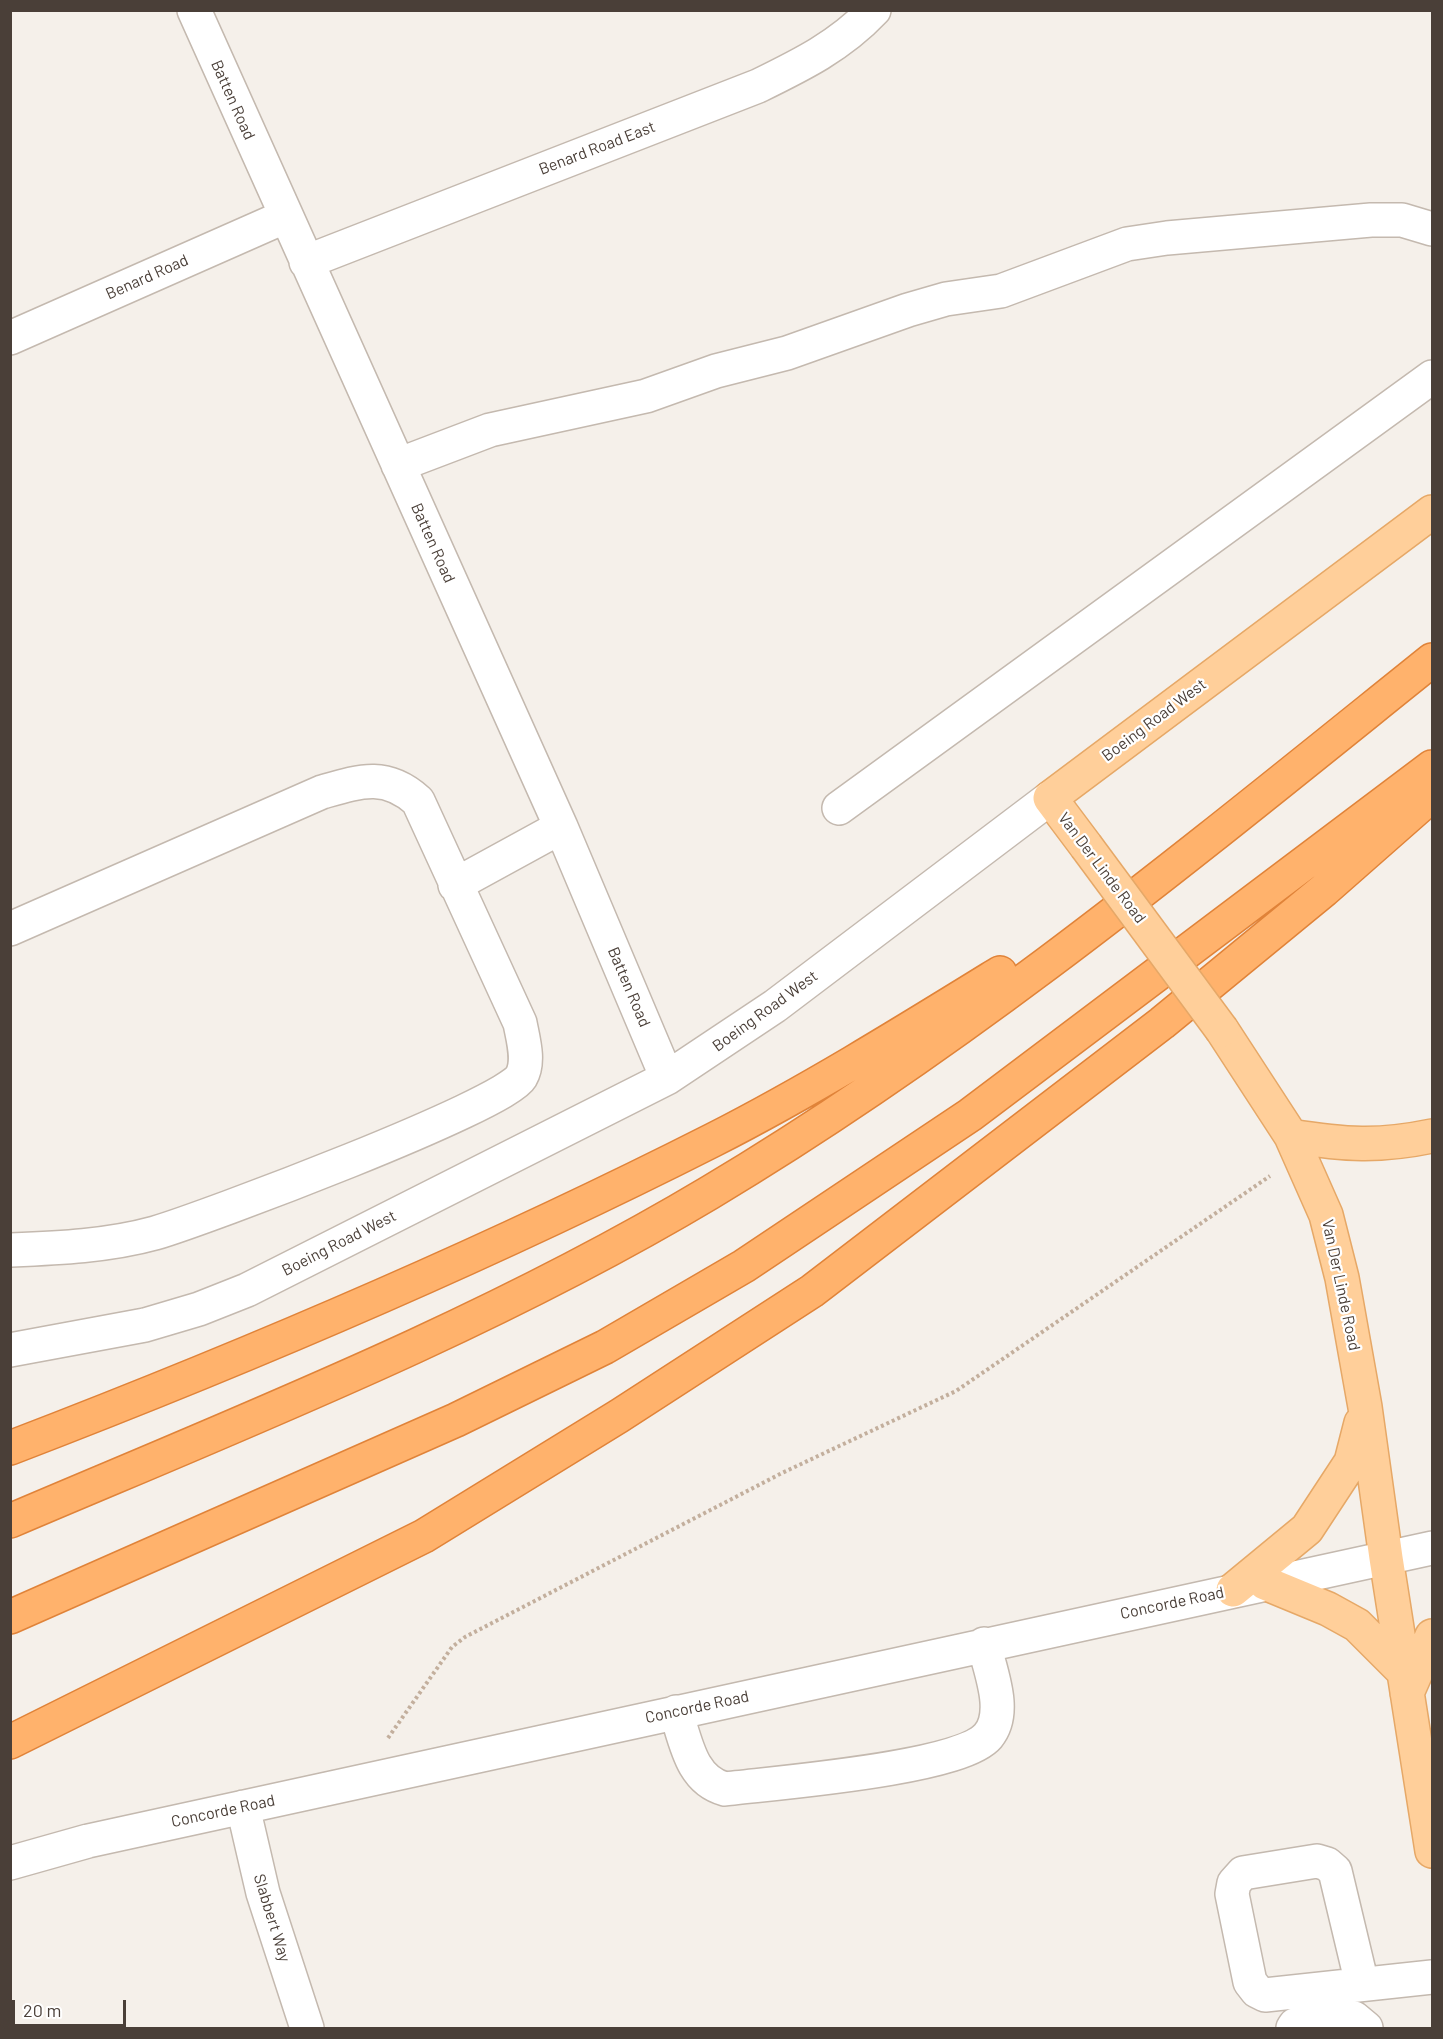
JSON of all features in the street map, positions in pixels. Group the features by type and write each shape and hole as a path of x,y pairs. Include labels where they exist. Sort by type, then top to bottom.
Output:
{"highway":[{"path":"10,1521 411,1349 570,1271 681,1209 914,1061 1179,863 1432,660"},
{"path":"10,1617 456,1420 605,1347 744,1266 970,1115 1432,767"},
{"path":"10,1742 424,1536 619,1416 812,1291 1162,1023 1324,890 1432,795"},
{"path":"10,1448 181,1383 400,1290 715,1139 895,1038 1179,863"}],"main road":[{"name":"Boeing Road West","path":"1050,798 1432,512"},
{"name":"Van Der Linde Road","path":"1050,798 1222,1030 1296,1146 1326,1215 1340,1268 1365,1407 1432,1851"},
{"path":"1296,1146 1393,1144 1432,1136"},
{"path":"1233,1590 1307,1529 1351,1462 1365,1407"},
{"path":"1265,1583 1328,1609 1357,1625 1406,1682 1432,1635"}],"street":[{"name":"Batten Road","path":"194,10 284,217 306,261 561,827 667,1078"},
{"name":"Benard Road East","path":"306,261 758,86 806,63 843,41 874,10"},
{"name":"Benard Road","path":"10,338 284,217"},
{"path":"398,465 490,430 646,396 716,371 788,353 908,309 946,299 1001,291 1127,244 1167,238 1371,220 1402,220 1432,229"},
{"path":"839,808 1432,377"},
{"path":"10,929 322,792 359,781 389,782 405,789 418,801 520,1023 525,1063 521,1078 503,1092 440,1123 206,1216 153,1233 98,1243 10,1250"},
{"name":"Boeing Road West","path":"10,1350 145,1325 199,1309 247,1290 667,1078 775,1006 1050,798"},
{"path":"455,885 561,827"},
{"name":"Concorde Road","path":"10,1863 88,1840 1432,1548"},
{"path":"676,1712 691,1756 703,1778 712,1785 726,1789 863,1773 917,1764 967,1750 988,1737 998,1712 984,1644"},
{"name":"Slabbert Way","path":"243,1807 263,1893 307,2028"},
{"path":"1362,1984 1335,1871 1327,1864 1317,1861 1243,1873 1234,1883 1232,1894 1250,1982 1257,1991 1265,1995 1432,1977"},
{"path":"1293,2028 1295,2025 1354,2018 1366,2028"}],"path":[{"path":"359,1782 431,1674 452,1647 465,1637 782,1473 956,1391 1263,1181 1296,1146"}]}
